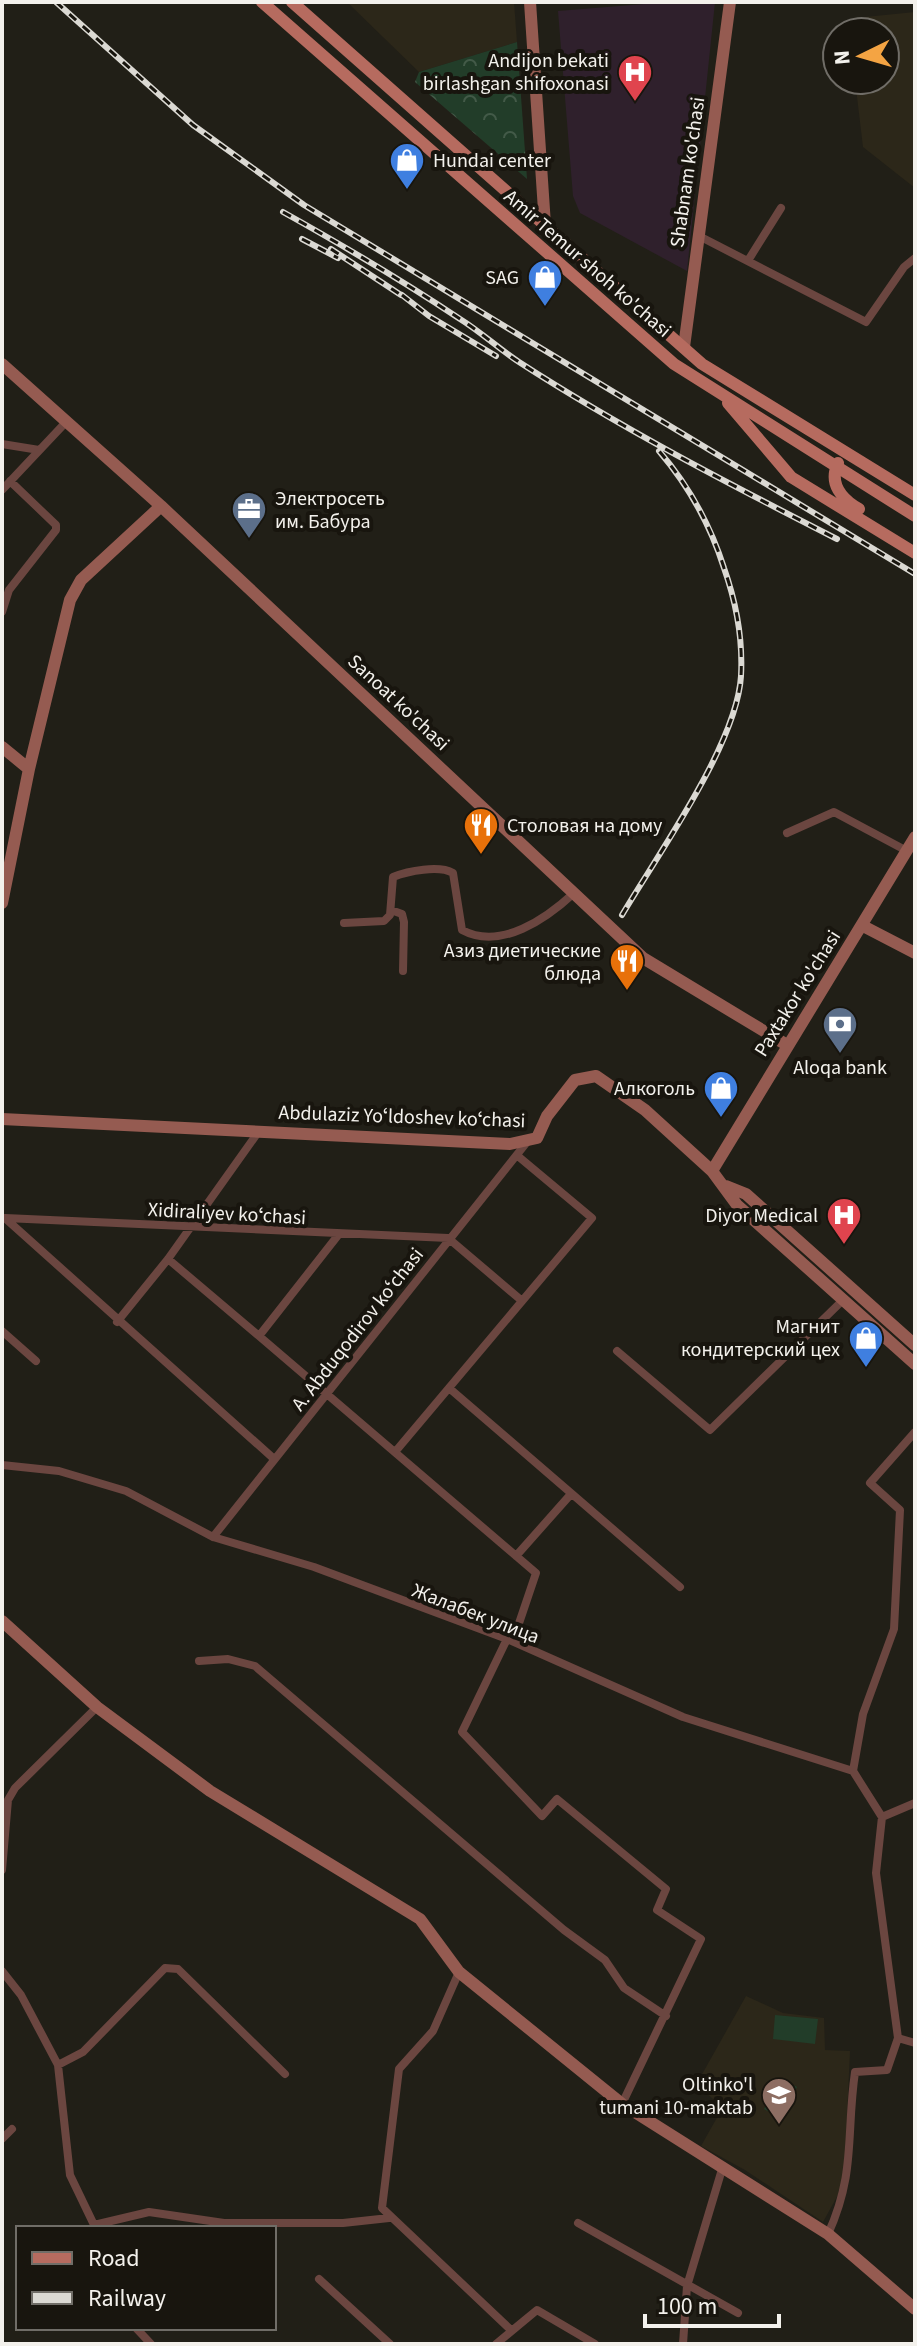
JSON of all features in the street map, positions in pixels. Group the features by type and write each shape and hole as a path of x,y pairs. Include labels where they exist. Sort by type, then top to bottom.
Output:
{"main road":[{"name":"Amir Temur shoh ko'chasi","path":"262,2 674,364 915,516"},
{"name":"Amir Temur shoh ko'chasi","path":"292,2 702,364 915,495"},
{"path":"530,2 545,225"},
{"name":"Shabnam ko'chasi","path":"684,347 730,2"},
{"name":"Sanoat ko'chasi","path":"2,364 161,506 643,958 787,1045"},
{"path":"724,397 791,477 915,553"},
{"path":"843,453 835,468 834,482 846,502 915,545"},
{"path":"2,903 29,769 70,600 81,580 161,506"},
{"path":"2,747 29,769"},
{"name":"Paxtakor ko'chasi","path":"712,1171 915,837"},
{"path":"863,926 915,953"},
{"name":"Abdulaziz Yoʻldoshev koʻchasi","path":"2,1119 527,1142 537,1138 547,1116 575,1080 589,1075 600,1078 645,1110 712,1171 737,1205 915,1364"},
{"name":"Abdulaziz Yoʻldoshev koʻchasi","path":"726,1186 746,1194 915,1345"},
{"path":"863,1317 872,1307"},
{"path":"2,1621 97,1707 210,1791 420,1919 459,1972 622,2104 828,2234 915,2309"}],"street":[{"path":"749,259 781,208"},
{"path":"699,236 749,259 866,322 904,267 915,258"},
{"path":"2,490 67,421"},
{"path":"2,444 39,450"},
{"path":"2,612 9,590 56,530 56,525 10,481"},
{"path":"787,833 834,812 907,851"},
{"path":"344,923 384,921 391,910 393,877 444,869 455,879 462,930 466,933 495,934 526,928 545,919 574,893"},
{"path":"391,910 402,914 404,922 403,971"},
{"path":"117,1322 168,1259 260,1131"},
{"name":"A. Abduqodirov koʻchasi","path":"213,1537 448,1238 519,1157 527,1142"},
{"path":"395,1452 592,1218 519,1157"},
{"path":"4,1217 117,1322 273,1458"},
{"name":"Xidiraliyev koʻchasi","path":"4,1217 448,1238"},
{"path":"259,1336 339,1234"},
{"path":"448,1238 521,1300"},
{"path":"168,1259 536,1573 510,1640 462,1732 542,1816 557,1799 666,1889 657,1910 701,1939 622,2104"},
{"path":"617,1351 710,1430 843,1300"},
{"path":"2,1331 36,1361"},
{"path":"449,1388 680,1587"},
{"path":"828,2234 843,2202 848,2176 855,2072 887,2070 898,2038 876,1873 882,1817 853,1771 863,1714 894,1629 900,1510 870,1483 915,1432"},
{"name":"Жалабек улица","path":"2,1465 59,1471 126,1491 213,1537 314,1567 510,1640 683,1717 853,1771"},
{"path":"516,1556 571,1494"},
{"path":"199,1661 228,1659 255,1666 564,1930 605,1960 624,1988 666,2016"},
{"path":"2,1870 8,1800 15,1788 97,1707"},
{"path":"882,1817 915,1803"},
{"path":"58,2065 83,2052 165,1968 178,1969 285,2074"},
{"path":"2,1971 21,1995 58,2065 70,2175 95,2226 149,2212 224,2223 343,2223 389,2218"},
{"path":"459,1972 433,2031 399,2069 382,2208 389,2218 511,2330"},
{"path":"898,2038 915,2043"},
{"path":"2,2139 12,2129"},
{"path":"683,2344 687,2286 723,2165"},
{"path":"578,2223 738,2313"},
{"path":"319,2279 390,2344"},
{"path":"496,2344 537,2310 595,2344"}],"shaded area":[{"path":"347,2 514,2 517,42 419,72"},
{"name":"Аndijon bekati birlashgan shifoxonasi","path":"669,2 715,2 687,271 580,213 573,196 558,11"},
{"path":"915,12 915,188 863,147 857,96 901,96 901,16 875,16"},
{"name":"Oltinko'l tumani 10-maktab","path":"746,1996 783,2013 824,2018 825,2050 850,2051 844,2184 823,2222 745,2170 701,2146 723,2107 696,2085"}],"green space":[{"path":"517,42 527,179 415,82 419,72"},
{"path":"775,2015 818,2019 815,2044 773,2039"},
{"path":"781,2078 797,2087 780,2118 764,2109"}],"railway":[{"path":"56,2 193,125 304,205 915,574"},
{"path":"283,212 417,291 519,362 597,410 837,539"},
{"path":"302,239 338,258"},
{"path":"331,249 401,295"},
{"path":"402,295 429,316 496,356"},
{"path":"622,915 711,765 726,733 741,676 738,621 718,552 689,492 659,451"}],"place":[{"name":"Аndijon bekati birlashgan shifoxonasi","path":"635,103"},
{"name":"Hundai center","path":"407,191"},
{"name":"SAG","path":"545,308"},
{"name":"Электросеть им. Бабура","path":"249,540"},
{"name":"Столовая на дому","path":"481,856"},
{"name":"Азиз диетические блюда","path":"627,992"},
{"name":"Aloqa bank","path":"840,1055"},
{"name":"Алкоголь","path":"721,1119"},
{"name":"Diyor Medical","path":"844,1246"},
{"name":"Магнит кондитерский цех","path":"866,1369"},
{"name":"Oltinko'l tumani 10-maktab","path":"779,2126"}]}
